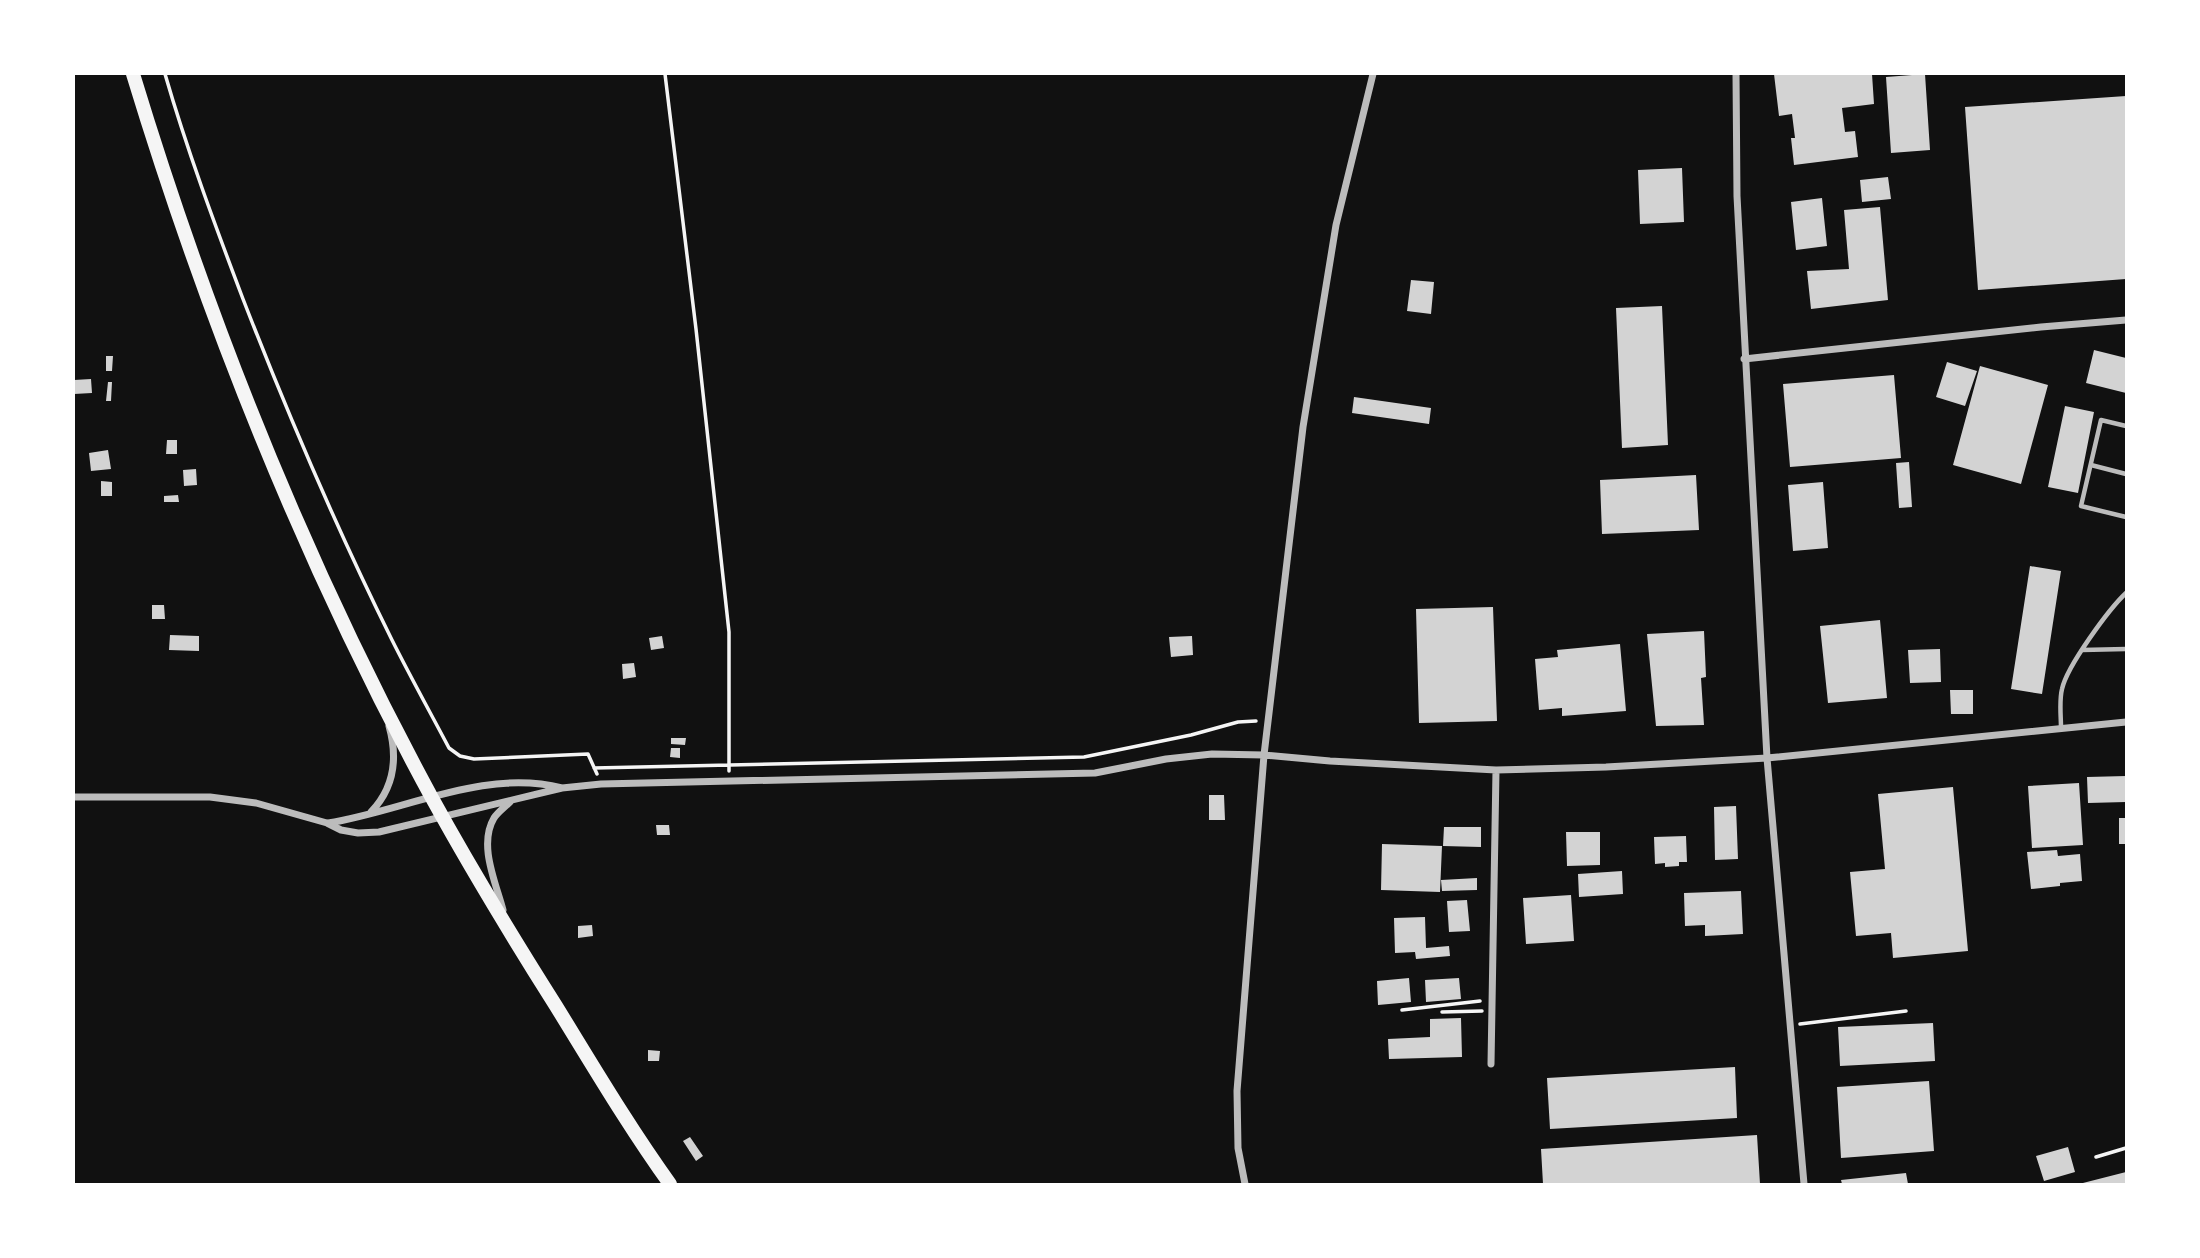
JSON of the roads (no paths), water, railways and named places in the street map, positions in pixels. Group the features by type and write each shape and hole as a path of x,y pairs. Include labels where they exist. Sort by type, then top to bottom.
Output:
{"main road":[{"path":"133,74 186,237 254,420 317,566 382,702 432,798 507,928 643,1147 670,1185"}],"street":[{"path":"1245,1185 1238,1147 1237,1091 1268,720 1303,427 1336,225 1373,74"},
{"path":"1736,74 1737,195 1744,359 1767,758 1804,1185"},
{"path":"1744,359 2126,320"},
{"path":"369,814 381,802 391,783 392,739 382,702"},
{"path":"74,797 210,797 256,803 327,823 341,831 379,832 562,788 601,784 1095,774 1166,759 1212,754 1496,770 1606,767 1767,758 2126,722"},
{"path":"1491,1064 1496,770"},
{"path":"327,823 349,820 474,788 502,784 548,784 562,788"},
{"path":"507,928 488,846 489,831 494,819 511,802"}],"lane":[{"path":"2126,426 2101,419 2081,506 2126,517"},
{"path":"2091,465 2126,474"},
{"path":"2061,728 2061,691 2067,674 2114,604 2126,593"},
{"path":"2081,650 2126,649"}]}
